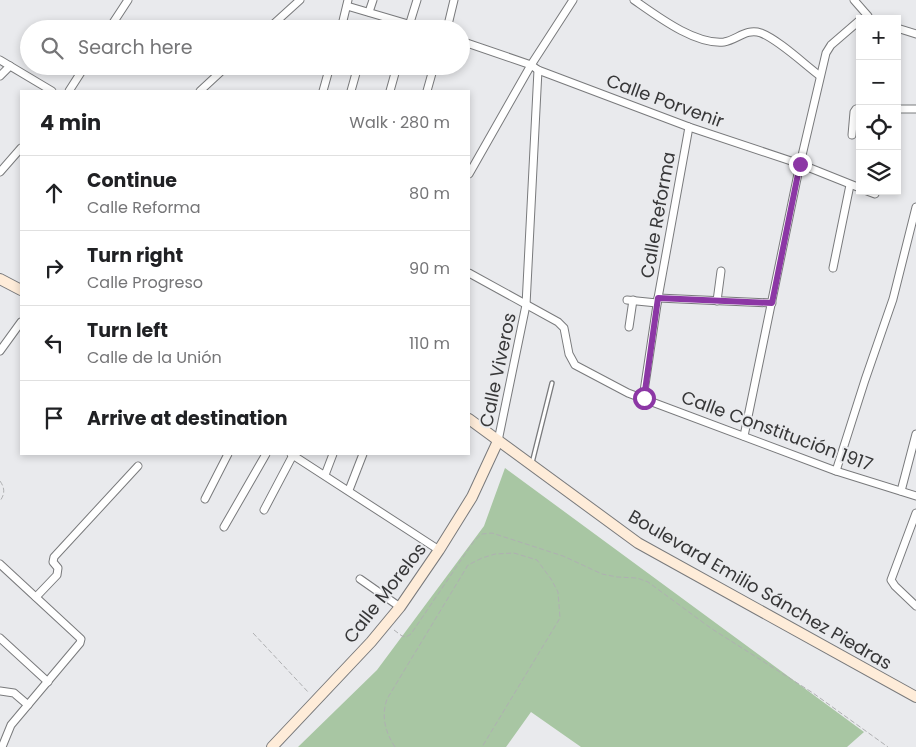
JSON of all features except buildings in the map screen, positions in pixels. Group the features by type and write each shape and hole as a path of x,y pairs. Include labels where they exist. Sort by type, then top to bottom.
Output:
{"main road":[{"path":"0,279 20,289"},
{"name":"Boulevard Emilio Sánchez Piedras","path":"470,420 638,543 916,696"},
{"name":"Calle Morelos","path":"272,747 400,607 439,550 472,496 498,441"}],"street":[{"path":"115,20 128,0"},
{"path":"278,20 300,0"},
{"path":"369,12 372,0"},
{"path":"411,20 417,0"},
{"path":"449,20 454,0"},
{"path":"470,172 534,68 572,0"},
{"path":"634,0 673,28 710,41 725,42 750,31 761,33 820,76"},
{"path":"854,0 863,15"},
{"path":"343,20 348,3 392,20"},
{"path":"744,436 800,164 826,53 831,45 856,26"},
{"path":"901,29 916,34"},
{"name":"Calle Porvenir","path":"470,44 689,127 800,164 856,187"},
{"path":"0,60 20,72"},
{"path":"0,76 10,66"},
{"name":"Calle Viveros","path":"498,441 526,304 534,68"},
{"path":"25,75 50,90"},
{"path":"70,90 79,75"},
{"path":"201,90 217,75"},
{"path":"323,90 327,75"},
{"path":"351,90 355,75"},
{"path":"390,90 394,75"},
{"path":"427,90 431,75"},
{"path":"901,109 916,109"},
{"path":"852,135 854,112 856,110"},
{"name":"Calle Reforma","path":"644,398 658,300 689,127"},
{"path":"0,172 20,149"},
{"path":"834,268 850,185"},
{"path":"836,471 893,300 916,208"},
{"path":"717,301 721,271"},
{"name":"Calle Constitución 1917","path":"470,274 558,322 564,328 569,354 575,365 628,393 836,471 916,496"},
{"path":"629,327 630,300 772,303"},
{"path":"0,351 20,323"},
{"path":"901,491 916,434"},
{"path":"205,499 227,455"},
{"path":"224,528 265,455"},
{"path":"264,510 292,455"},
{"path":"294,455 439,550"},
{"path":"325,475 333,455"},
{"path":"349,490 363,455"},
{"path":"36,597 57,576 58,568 53,562 54,557 138,466"},
{"path":"916,513 891,580 916,606"},
{"path":"0,564 81,639 80,643 11,726 2,747"},
{"path":"360,579 400,607"},
{"path":"0,638 48,682"},
{"path":"0,691 14,693 28,705"}],"lane":[{"path":"531,465 552,384"}],"path":[{"path":"0,481 4,493 0,501"},
{"path":"386,623 402,636 406,637 411,634 474,541 482,534 492,533 563,556 602,574 637,578 648,582 712,628 813,693 889,747"},
{"path":"395,747 384,722 383,711 387,699 468,565 495,554 514,553 537,560 551,579 558,592 560,618 482,747"},
{"path":"253,633 316,700"}],"green space":[{"path":"505,468 864,732 847,747 581,747 531,712 506,747 298,747 377,670 484,526"}],"route":[{"path":"644,398 658,298 772,303 800,164"}]}
